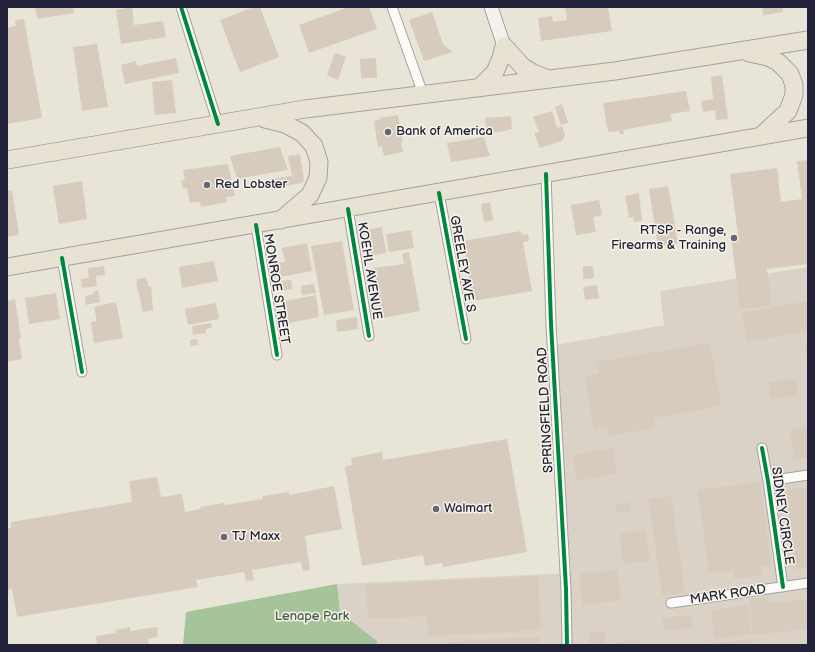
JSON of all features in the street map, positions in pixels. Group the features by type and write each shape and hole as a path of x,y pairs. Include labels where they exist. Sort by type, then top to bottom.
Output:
{"highway":[{"path":"7,160 258,117 423,94 550,80 808,40"},
{"path":"479,88 495,72 504,46"},
{"path":"504,46 523,67 550,80"},
{"path":"742,51 768,57 778,62 790,74 794,85 794,96 788,111 760,136"},
{"path":"258,117 285,124 302,133 310,141 318,157 318,178 314,189 306,199 279,221"},
{"path":"7,267 808,128"}],"street":[{"path":"181,7 218,124"},
{"path":"392,7 423,94"},
{"path":"491,7 504,46"},
{"name":"SPRINGFIELD ROAD","path":"546,174 551,324 566,589 567,645"},
{"name":"GREELEY AVE S","path":"439,193 466,339"},
{"name":"KOEHL AVENUE","path":"348,209 369,336"},
{"name":"MONROE STREET","path":"256,225 277,355"},
{"path":"62,258 82,372"},
{"name":"SIDNEY CIRCLE","path":"762,448 783,587"},
{"path":"768,481 808,475"},
{"name":"MARK ROAD","path":"671,603 808,583"}],"shaded area":[{"path":"808,267 808,645 377,645 377,641 340,612 337,584 571,573 556,345 664,325 660,291"}],"green space":[{"name":"Lenape Park","path":"337,584 340,612 377,641 377,645 183,645 186,612"}],"building":[{"path":"35,7 73,7 74,13 37,19"},
{"path":"132,7 134,25 163,21 166,37 121,44 116,10"},
{"path":"254,7 260,7 279,57 240,72 220,20"},
{"path":"349,7 369,7 377,29 309,53 299,25"},
{"path":"565,7 608,7 612,31 541,41 538,18 552,16 553,22 567,20"},
{"path":"762,7 783,7 783,12 763,15"},
{"path":"432,12 443,44 452,52 424,61 409,20"},
{"path":"24,19 42,118 7,124 7,28 16,26 15,20"},
{"path":"97,44 108,107 82,111 73,47"},
{"path":"335,53 346,57 338,80 327,75"},
{"path":"176,58 179,73 125,84 121,65 136,61 137,66"},
{"path":"376,58 377,78 361,78 360,59"},
{"path":"722,75 728,119 716,120 715,110 703,112 701,101 713,99 711,77"},
{"path":"172,80 176,113 155,115 152,82"},
{"path":"686,91 690,111 670,114 672,121 623,130 624,134 620,134 619,131 608,132 603,103"},
{"path":"562,104 568,123 561,125 555,107"},
{"path":"552,111 557,128 562,126 565,135 562,141 540,148 534,133 539,132 533,117"},
{"name":"Bank of America","path":"398,115 403,142 401,142 403,152 384,156 382,146 378,147 374,121 380,120 380,118"},
{"path":"511,116 512,129 499,132 487,132 485,118"},
{"path":"484,137 490,156 451,162 447,143"},
{"path":"280,147 288,170 237,179 230,156"},
{"path":"300,154 304,179 302,183 272,188 270,179 292,176 288,156"},
{"path":"808,160 808,264 767,269 771,305 740,309 731,236 738,235 730,174 777,168 781,202 802,199 797,161"},
{"name":"Red Lobster","path":"228,164 235,196 226,197 227,202 201,207 200,202 190,203 187,188 183,189 181,181 185,180 183,170"},
{"path":"82,181 87,219 59,224 53,186"},
{"path":"668,186 678,243 658,247 649,189"},
{"path":"12,190 19,235 7,237 7,191"},
{"path":"639,193 642,221 634,222 633,217 629,218 625,196"},
{"path":"599,200 602,215 593,217 596,232 576,235 571,205"},
{"path":"490,202 493,220 484,222 481,204"},
{"path":"382,227 386,253 369,256 365,230"},
{"path":"411,230 414,248 389,252 386,234"},
{"path":"521,231 522,235 528,234 529,241 523,242 532,291 473,301 463,241"},
{"path":"342,241 354,310 324,315 311,246"},
{"path":"307,243 312,271 280,277 277,263 285,262 282,248"},
{"path":"409,252 420,311 383,318 374,268 404,264 402,254"},
{"path":"214,261 218,281 182,288 179,267"},
{"path":"104,266 105,275 96,276 97,286 82,288 81,279 89,278 88,268"},
{"path":"583,266 593,266 594,278 583,279"},
{"path":"146,278 149,287 151,286 153,310 143,312 136,282 137,279"},
{"path":"291,280 292,289 281,291 280,281"},
{"path":"314,284 316,293 302,295 301,286"},
{"path":"597,285 599,298 585,300 583,287"},
{"path":"98,290 100,302 86,305 85,296 93,294"},
{"path":"56,293 60,319 29,324 25,298"},
{"path":"316,295 319,317 289,323 285,301"},
{"path":"15,299 21,338 19,338 22,359 7,362 7,301"},
{"path":"808,301 808,331 747,342 742,313"},
{"path":"116,302 123,338 94,343 91,322 97,321 94,307"},
{"path":"216,303 219,319 188,325 185,309"},
{"path":"357,317 358,329 337,332 336,320"},
{"path":"211,323 212,328 206,329 206,333 193,335 192,326"},
{"path":"197,339 198,345 191,346 190,340"},
{"path":"710,343 721,406 653,418 655,428 608,436 607,427 594,429 585,376 598,373 596,362"},
{"path":"805,346 808,346 808,362 807,362"},
{"path":"795,378 798,395 771,399 768,383"},
{"path":"808,427 808,457 794,459 790,429"},
{"name":"Walmart","path":"507,439 527,552 443,567 442,563 425,566 423,555 362,566 345,467 352,465 351,458 382,452 383,460"},
{"path":"613,448 617,474 577,481 573,455"},
{"path":"157,477 161,497 182,494 185,512 201,509 200,507 224,503 225,505 263,499 263,496 289,492 289,495 334,486 342,529 305,536 310,570 303,571 301,562 252,570 254,580 246,581 244,572 196,580 198,587 17,617 12,589 7,590 7,529 11,528 11,522 132,502 129,481"},
{"path":"760,482 771,565 761,566 762,575 734,579 733,570 709,573 698,490"},
{"path":"808,487 808,568 796,570 785,490"},
{"path":"671,496 685,593 662,596 649,499"},
{"path":"629,502 631,511 617,513 616,504"},
{"path":"645,530 650,561 623,564 619,534"},
{"path":"617,570 621,600 583,605 579,574"},
{"path":"538,576 541,630 428,636 427,616 368,619 366,585"},
{"path":"768,597 769,603 808,599 808,629 753,635 749,599"},
{"path":"748,605 752,634 715,639 711,610"},
{"path":"691,615 693,628 664,631 662,618"},
{"path":"130,627 130,631 157,627 158,637 148,639 149,645 97,645 96,636 116,633 116,630"},
{"path":"604,631 606,645 590,643 589,633"},
{"path":"539,637 539,645 448,645 448,642"},
{"path":"640,639 640,645 614,645 614,643"},
{"path":"752,639 753,645 709,645 709,644"}],"cycle path":[{"path":"181,7 218,124"},
{"path":"546,174 551,324 566,589 567,645"},
{"path":"439,193 466,339"},
{"path":"348,209 369,336"},
{"path":"256,225 277,355"},
{"path":"62,258 82,372"},
{"path":"762,448 783,587"}],"place":[{"name":"Bank of America","path":"388,132"},
{"name":"Red Lobster","path":"207,185"},
{"name":"RTSP - Range, Firearms & Training","path":"734,238"},
{"name":"Walmart","path":"436,509"},
{"name":"TJ Maxx","path":"224,537"}]}
